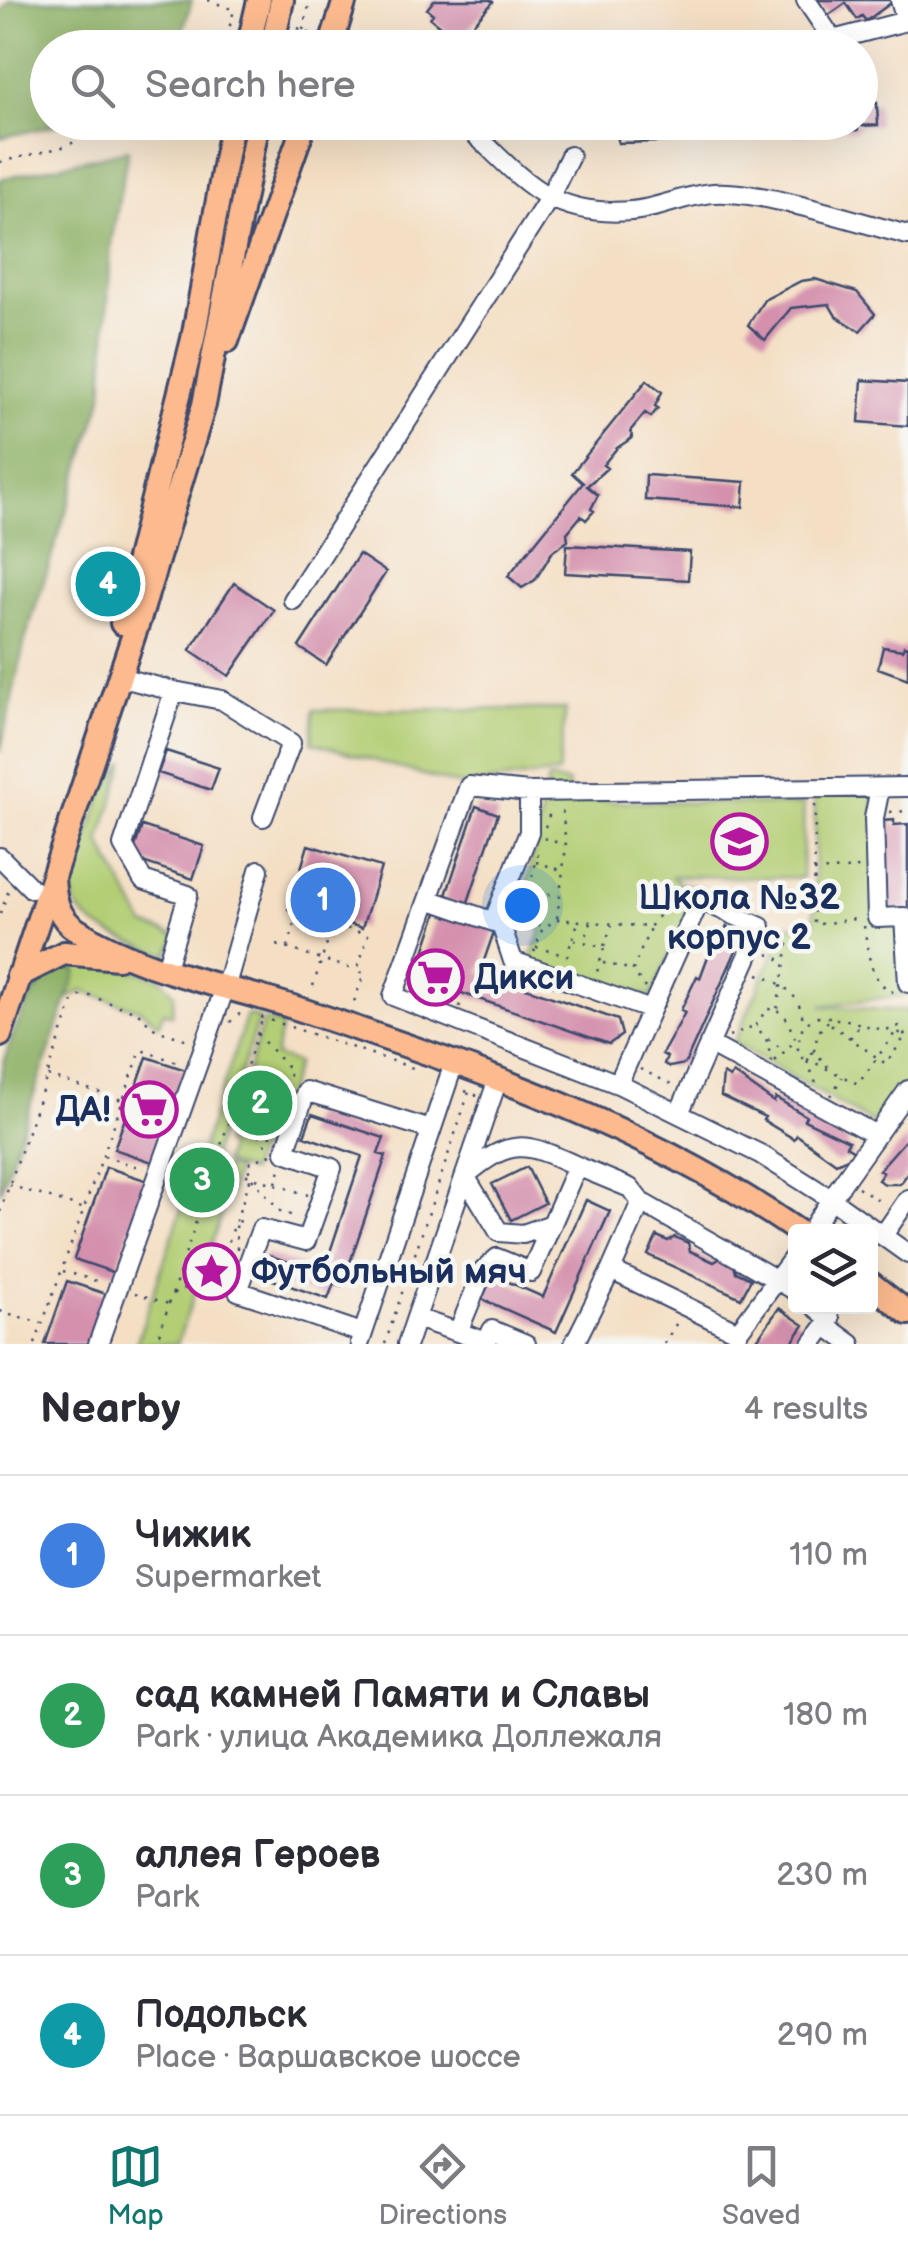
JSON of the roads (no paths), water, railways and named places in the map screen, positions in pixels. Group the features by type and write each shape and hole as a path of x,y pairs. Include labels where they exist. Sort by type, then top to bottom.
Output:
{"main road":[{"path":"252,30 260,0"},
{"path":"276,30 282,0"},
{"path":"333,30 345,0"},
{"path":"0,1036 23,882 136,576 193,339 229,140"},
{"path":"204,405 255,140"},
{"path":"9,979 53,872 120,677 204,405 299,140"},
{"path":"53,872 54,898 68,923 158,965 454,1063 491,1089 680,1156 788,1225"},
{"path":"9,979 42,961 76,952 158,965"},
{"path":"878,1289 908,1313"}],"street":[{"path":"806,0 826,30"},
{"path":"871,30 906,21 900,0"},
{"path":"482,140 548,200 584,211 632,211 715,192 794,205 908,236"},
{"path":"293,600 548,200 570,156"},
{"path":"120,677 222,700 291,742 263,817"},
{"path":"158,965 188,895 142,880 123,845 174,691"},
{"path":"908,787 530,796 469,786 392,996 680,1111 831,1199 908,1254"},
{"path":"880,788 874,818 877,918 904,917 906,989"},
{"path":"530,796 528,832 497,912 512,961 652,1007"},
{"path":"0,857 23,882"},
{"path":"98,1344 214,1016 232,991 259,870"},
{"path":"428,897 500,924"},
{"path":"618,1084 700,900 761,926 680,1111"},
{"path":"214,1016 232,991"},
{"path":"709,1044 769,1069 876,1135"},
{"path":"430,1130 306,1090 286,1152 332,1168 316,1200 306,1241 261,1228 238,1291 361,1339 454,1063"},
{"path":"407,1344 491,1089"},
{"path":"815,1224 908,1090"},
{"path":"465,1176 503,1148 530,1144 630,1188 641,1202 788,1284"},
{"path":"458,1332 484,1271 497,1258 530,1272 577,1166"},
{"path":"465,1176 499,1232 523,1234 552,1224"},
{"path":"574,1344 641,1202"},
{"path":"884,1234 904,1206"},
{"path":"611,1270 686,1306 734,1338 788,1266"},
{"path":"812,1344 830,1319 824,1314"},
{"path":"416,1318 487,1343 492,1330 526,1344"},
{"path":"825,1325 851,1344"}],"place":[{"name":"Подольск","path":"108,584"},
{"name":"Школа №32 корпус 2","path":"739,841"},
{"name":"Чижик","path":"323,900"},
{"name":"Дикси","path":"435,977"},
{"name":"сад камней Памяти и Славы","path":"260,1103"},
{"name":"ДА!","path":"150,1109"},
{"name":"аллея Героев","path":"202,1180"},
{"name":"Футбольный мяч","path":"212,1271"}]}
